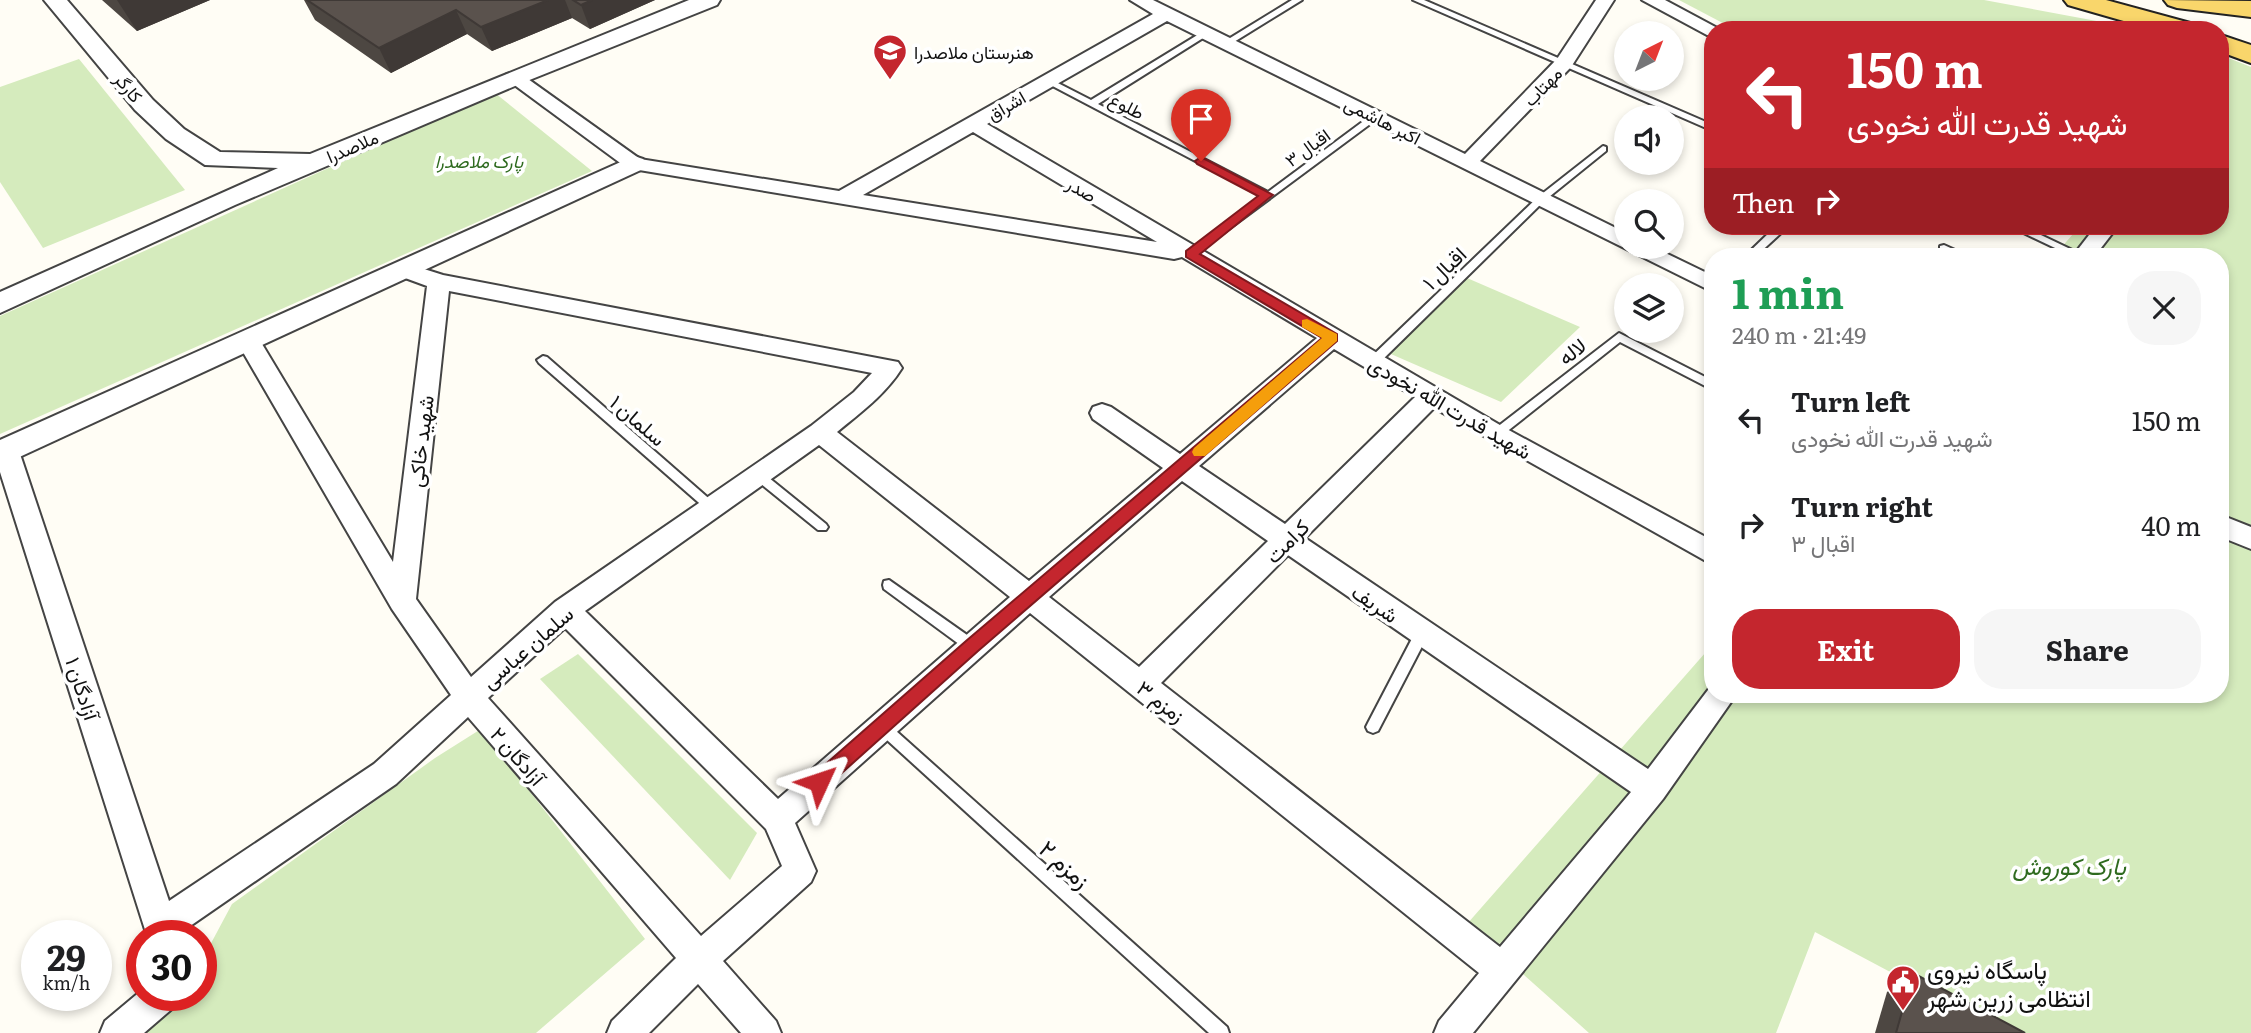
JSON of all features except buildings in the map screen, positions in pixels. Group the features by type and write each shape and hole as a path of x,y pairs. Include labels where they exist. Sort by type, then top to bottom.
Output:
{"main road":[{"path":"2077,0 2153,21"},
{"path":"2185,0 2251,9"},
{"path":"2229,46 2251,55"}],"street":[{"name":"کارگر","path":"55,0 144,105 175,134 214,160"},
{"name":"ملاصدرا","path":"0,303 226,199 514,78 709,0"},
{"name":"اکبر هاشمی","path":"1139,0 1614,236"},
{"name":"مهتاب","path":"1467,163 1564,64 1605,0"},
{"path":"1651,0 1704,26"},
{"name":"اشراق","path":"846,196 1166,14"},
{"path":"514,78 634,164 846,196 1191,254"},
{"name":"صدر","path":"974,124 1191,254"},
{"path":"226,199 214,160 319,160"},
{"path":"3,453 634,164"},
{"name":"شهید قدرت الله نخودی","path":"1191,254 1431,396 1704,549"},
{"path":"1660,259 1704,281"},
{"path":"405,271 439,282 890,368"},
{"name":"شهید خاکی","path":"402,601 439,282"},
{"path":"777,819 972,646 1332,338"},
{"name":"آزادگان ۲","path":"248,340 402,601 469,697 764,1033"},
{"name":"سلمان عباسی","path":"179,920 385,774 565,610 710,506 759,477 820,432 863,398 890,368"},
{"name":"کرامت","path":"1141,684 1431,396"},
{"name":"شریف","path":"1102,413 1652,789"},
{"name":"زمزم ۳","path":"820,432 1502,970"},
{"name":"آزادگان ۱","path":"3,453 159,920"},
{"path":"2229,529 2251,539"},
{"path":"565,610 777,819 800,871 698,960 624,1033"},
{"path":"1451,1033 1652,789 1715,703"},
{"path":"117,1033 143,1011"}],"lane":[{"path":"1226,43 1298,0"},
{"path":"1417,0 1704,124"},
{"path":"1091,104 1207,33"},
{"name":"طلوع","path":"1047,81 1267,195"},
{"name":"اقبال ۳","path":"1191,254 1376,116"},
{"name":"اقبال ۱","path":"1373,362 1541,199 1603,149"},
{"path":"1759,248 1773,235"},
{"path":"2034,235 2062,248"},
{"name":"لاله","path":"1496,433 1619,337 1704,381"},
{"name":"سلمان ۱","path":"543,360 710,506"},
{"path":"759,477 822,527"},
{"path":"889,585 972,646"},
{"path":"1373,727 1422,633"},
{"name":"زمزم ۲","path":"881,726 1221,1033"}],"green space":[{"path":"1679,0 1984,0 2097,21 1719,21"},
{"name":"پارک کوروش","path":"2229,58 2251,67 2251,1033 2005,1033 1815,932 1776,1033 1589,1033 1467,924 1704,654 1704,703 2229,703 2229,248 2061,248 2072,235 2229,235"},
{"path":"79,59 185,190 43,248 0,182 0,87"},
{"name":"پارک ملاصدرا","path":"495,93 592,171 0,434 0,316"},
{"path":"1467,278 1580,327 1501,402 1384,351"},
{"path":"578,654 757,833 730,880 540,679"},
{"path":"481,729 645,939 536,1033 140,1033 166,1011 217,1011 217,932 232,904 435,758"}],"slow traffic":[{"path":"1200,452 1332,338 1307,323"}],"place":[{"name":"هنرستان ملاصدرا","path":"890,81"},
{"name":"پاسگاه نیروی انتظامی زرین شهر","path":"1903,1012"}],"route":[{"path":"819,782 972,646 1332,338 1191,254 1267,195 1201,161"}]}
